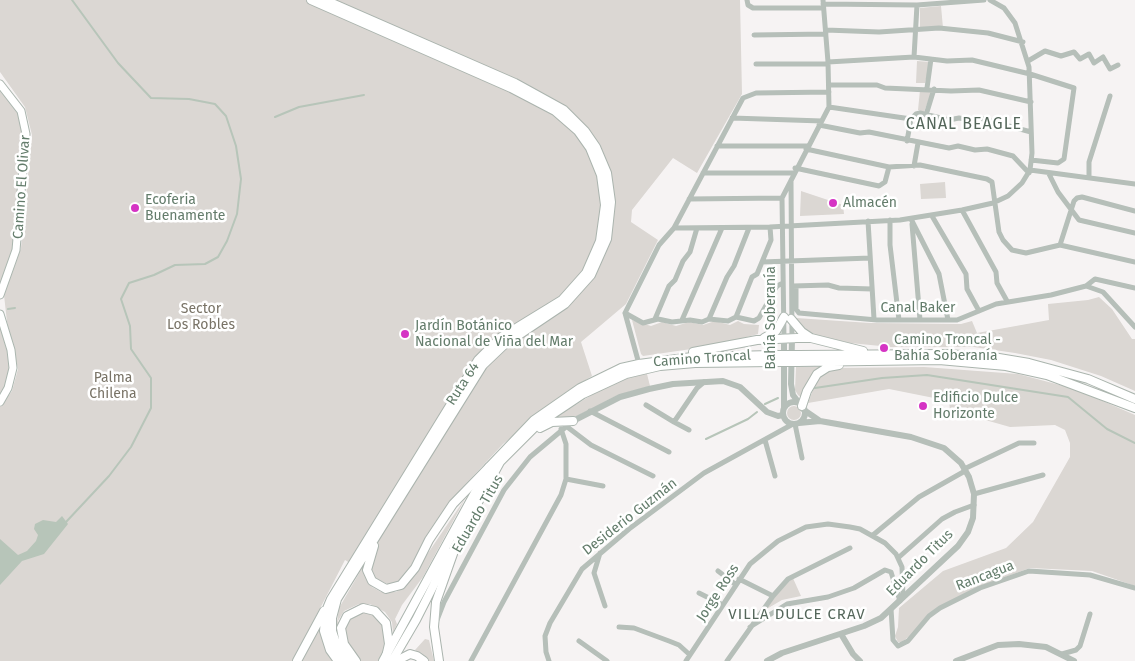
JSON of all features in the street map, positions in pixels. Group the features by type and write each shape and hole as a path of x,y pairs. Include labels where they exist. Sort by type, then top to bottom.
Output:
{"main road":[{"name":"Ruta 64","path":"311,0 511,88 555,111 574,128 590,148 601,175 605,205 600,241 586,273 562,300 500,338 478,360 331,599 326,611 324,631 330,650 338,661"},
{"name":"Ruta 64","path":"325,0 556,104 572,116 591,138 604,164 610,192 611,211 607,239 592,275 565,304 504,344 483,365 338,599 333,611 333,637 338,649 347,661"},
{"name":"Camino El Olivar","path":"0,84 21,111 26,134 16,250 0,295"},
{"path":"0,314 13,362 11,382 0,402"},
{"path":"654,361 757,340 773,334 788,318 811,338"},
{"path":"757,340 811,338 878,354"},
{"name":"Camino Troncal","path":"387,660 416,620 460,534 500,462 538,424 562,407 605,382 626,374 675,364 878,354 946,354 1029,363 1088,379 1135,399"},
{"name":"Camino Troncal","path":"387,660 489,467 518,435 556,403 604,375 639,364 692,357 772,359"},
{"name":"Camino Troncal","path":"798,358 963,361 1030,370 1092,390 1135,408"},
{"path":"802,407 814,377 828,367 898,360"},
{"path":"491,477 543,426 552,422 567,426"},
{"path":"380,530 370,555 368,574 378,586 394,588 407,580 429,540 456,500 489,467"},
{"path":"439,661 434,627 436,602 460,534"},
{"path":"297,661 306,640 331,599"},
{"path":"356,661 344,644 341,628 347,616 363,608 375,611 386,623 389,644 387,660"},
{"path":"396,661 410,654 424,661"}],"street":[{"path":"747,2 753,8 823,4 917,6 928,2 984,0"},
{"path":"674,228 782,227 911,219 993,203 1016,190 1030,171 1032,132 1030,74 1023,42 1010,15 997,3 990,0"},
{"name":"Bahía Soberanía","path":"802,407 793,394 790,384 788,318 783,283 782,198 793,173 829,107 828,63 823,4"},
{"path":"914,57 917,6"},
{"path":"754,34 879,32 916,29 968,30 1023,42"},
{"path":"1028,61 1045,51 1061,56 1074,52 1080,59 1089,54 1094,63 1103,57 1110,69 1118,65"},
{"path":"756,64 828,63 914,57 983,62 1074,88 1064,159 1058,163 1031,160"},
{"path":"927,88 931,59"},
{"path":"829,85 986,90 1031,102"},
{"path":"926,115 934,88"},
{"path":"639,364 625,313 659,245 674,228 743,98 756,93 829,92"},
{"path":"1088,178 1089,162 1110,96"},
{"path":"829,107 911,119"},
{"path":"908,141 911,119 916,114 949,120 960,118 970,120 983,119 1032,132"},
{"path":"732,118 821,123 860,133 869,132 949,148 958,146 975,150 987,148 1013,156 1030,171 1135,184"},
{"path":"914,166 918,143"},
{"path":"717,146 807,147 889,167 920,165 987,179 992,182 993,203 999,232 1012,250 1026,253 1060,245 1135,262"},
{"path":"703,173 793,173 879,186 884,184 889,167"},
{"name":"Bahía Soberanía","path":"788,318 793,286 790,259 790,226 793,173"},
{"path":"1049,174 1058,192 1079,220 1135,233"},
{"path":"1060,245 1074,201 1082,197 1135,209"},
{"path":"689,199 782,198"},
{"path":"962,210 996,272 998,283 1007,302"},
{"path":"932,216 963,268 967,279 967,289 979,311"},
{"path":"911,219 920,320"},
{"path":"911,219 939,274 948,320"},
{"path":"890,220 890,253 899,320"},
{"path":"868,221 874,320"},
{"path":"736,317 752,277 757,274 771,240 770,227"},
{"path":"655,320 669,286 675,280 683,261 690,252 698,228"},
{"path":"682,320 722,228"},
{"path":"709,319 727,276 734,266 749,228"},
{"path":"762,262 790,259 870,258"},
{"name":"Canal Baker","path":"793,286 796,309 799,313 874,320 964,319 979,311 1007,302 1051,295 1086,286 1095,279 1135,288"},
{"path":"625,313 643,323 655,320 672,322 682,320 702,322 709,319 728,321 736,317 752,321 757,320 777,286 783,283"},
{"path":"793,286 828,285 839,288 872,289"},
{"path":"1086,286 1104,292 1135,327"},
{"name":"Bahía Soberanía","path":"784,412 788,339"},
{"name":"Eduardo Titus","path":"434,627 444,602 504,490 530,457 567,426 590,411 620,397 649,389 723,381 736,385 767,412 778,416 784,412"},
{"path":"674,422 697,388 704,382"},
{"path":"794,423 803,419 802,407 790,403 784,412 794,423 802,458"},
{"path":"646,405 689,430"},
{"name":"Eduardo Titus","path":"802,407 820,422"},
{"path":"590,411 669,452"},
{"name":"Eduardo Titus","path":"767,661 820,639 841,634 881,618 958,546 968,532 974,505 974,494 965,470 954,456 930,442 820,422 794,423"},
{"name":"Desiderio Guzmán","path":"549,661 546,652 545,636 550,623 582,569 704,473 781,432 794,423"},
{"path":"567,426 591,446 653,476"},
{"path":"471,661 561,495 566,479 567,426"},
{"path":"765,440 776,476"},
{"path":"873,535 918,497 965,470 1019,443 1034,443"},
{"path":"974,494 1043,475"},
{"path":"566,479 603,486"},
{"path":"901,600 904,584 902,567 898,558 920,541 942,520 955,512 974,505"},
{"name":"Jorge Ross","path":"686,661 737,582 763,552 787,535 806,527 838,525 860,529 873,535 893,549 898,558"},
{"path":"727,661 772,596 788,578 850,548"},
{"path":"600,553 594,572 605,606"},
{"path":"750,628 787,604 828,597 854,588 888,570 894,577 901,600"},
{"name":"Rancagua","path":"891,609 893,640 898,646 908,642 929,616 940,608 980,588 1029,571 1090,575 1135,588"},
{"path":"718,572 772,596"},
{"path":"699,593 723,605"},
{"path":"1062,654 1079,649 1090,614"},
{"path":"619,627 634,628 679,645 690,655"},
{"path":"841,634 853,654 860,661"},
{"path":"579,641 607,661"},
{"path":"956,661 984,650 1008,644 1041,646 1074,661"}],"green space":[{"name":"Jardín Botánico Nacional de Viña del Mar","path":"0,0 740,0 742,94 697,173 673,158 632,210 631,222 658,240 626,304 581,342 592,376 568,391 503,444 462,488 403,581 391,586 364,572 372,587 381,592 396,592 405,587 466,497 423,577 402,605 395,619 397,624 393,633 392,622 385,612 370,604 359,604 344,611 338,621 340,643 336,629 339,608 361,570 345,560 293,661 0,661 0,407 12,391 18,369 7,322 4,295 21,248 32,135 25,107 0,72"},
{"path":"941,6 943,28 920,27 920,8"},
{"path":"917,61 930,62 925,83 916,83"},
{"path":"0,86 17,108 25,129 17,239 10,263 0,285"},
{"path":"920,90 932,91 924,112 918,110"},
{"path":"945,182 946,198 921,199 920,184"},
{"path":"801,191 843,205 844,214 800,216"},
{"path":"1099,297 1112,309 1132,339 1135,339 1135,391 1101,376 1051,360 1015,353 974,347 891,347 850,343 807,333 796,318 870,323 961,324 972,321 977,333 1049,320 1048,304"},
{"path":"632,320 651,326 662,322 676,326 689,322 703,325 715,321 730,325 738,321 744,324 759,325 758,334 712,346 643,356"},
{"path":"0,324 7,344 10,368 8,383 0,398"},
{"path":"824,366 802,398 798,395 795,390 796,367"},
{"path":"924,367 1018,374 1075,389 1135,415 1135,586 1092,571 1030,568 978,587 930,613 911,635 902,642 898,642 895,636 898,627 899,608 943,571 1006,548 1033,522 1070,457 1070,443 1065,430 1055,425 1010,427 950,410 949,401 889,389 808,403 816,382 824,373 834,368"},
{"path":"647,374 650,386 618,395 573,418 553,419 606,386 629,377"},
{"path":"791,406 797,406 801,413 797,420 791,420 787,416 787,410"},
{"path":"792,576 801,596 782,600 758,614"},
{"path":"361,612 376,615 385,627 385,649 378,661 357,661 346,644 344,626 354,615"},
{"path":"320,622 323,642 333,661 301,661"},
{"path":"425,639 429,640 434,661 429,661 415,650"}],"shaded area":[{"path":"62,516 68,524 44,554 22,561 0,585 0,539 18,555 27,551 36,541 38,535 34,529 35,524 43,520 56,522"}],"waterway":[{"path":"66,522 109,476 131,447 151,408 151,378 131,349 130,326 121,299 129,283 154,275 175,265 205,264 218,257 227,241 237,214 241,179 236,146 226,116 215,104 189,99 151,98 118,63 72,0"},
{"path":"275,117 299,107 364,95"},
{"path":"8,309 15,308"},
{"path":"815,388 882,378 927,375 1068,397 1107,429 1135,443"},
{"path":"765,404 778,398"},
{"path":"706,439 748,419 757,412"}],"place":[{"name":"Almacén","path":"833,203"},
{"name":"Ecoferia Buenamente","path":"135,208"},
{"name":"Jardín Botánico Nacional de Viña del Mar","path":"405,334"},
{"name":"Camino Troncal - Bahía Soberanía","path":"884,348"},
{"name":"Edificio Dulce Horizonte","path":"923,406"}],"district":[{"name":"CANAL BEAGLE","path":"964,125"},
{"name":"VILLA DULCE CRAV","path":"797,615"}],"park label":[{"name":"Sector Los Robles","path":"201,318"},
{"name":"Palma Chilena","path":"113,386"}]}
